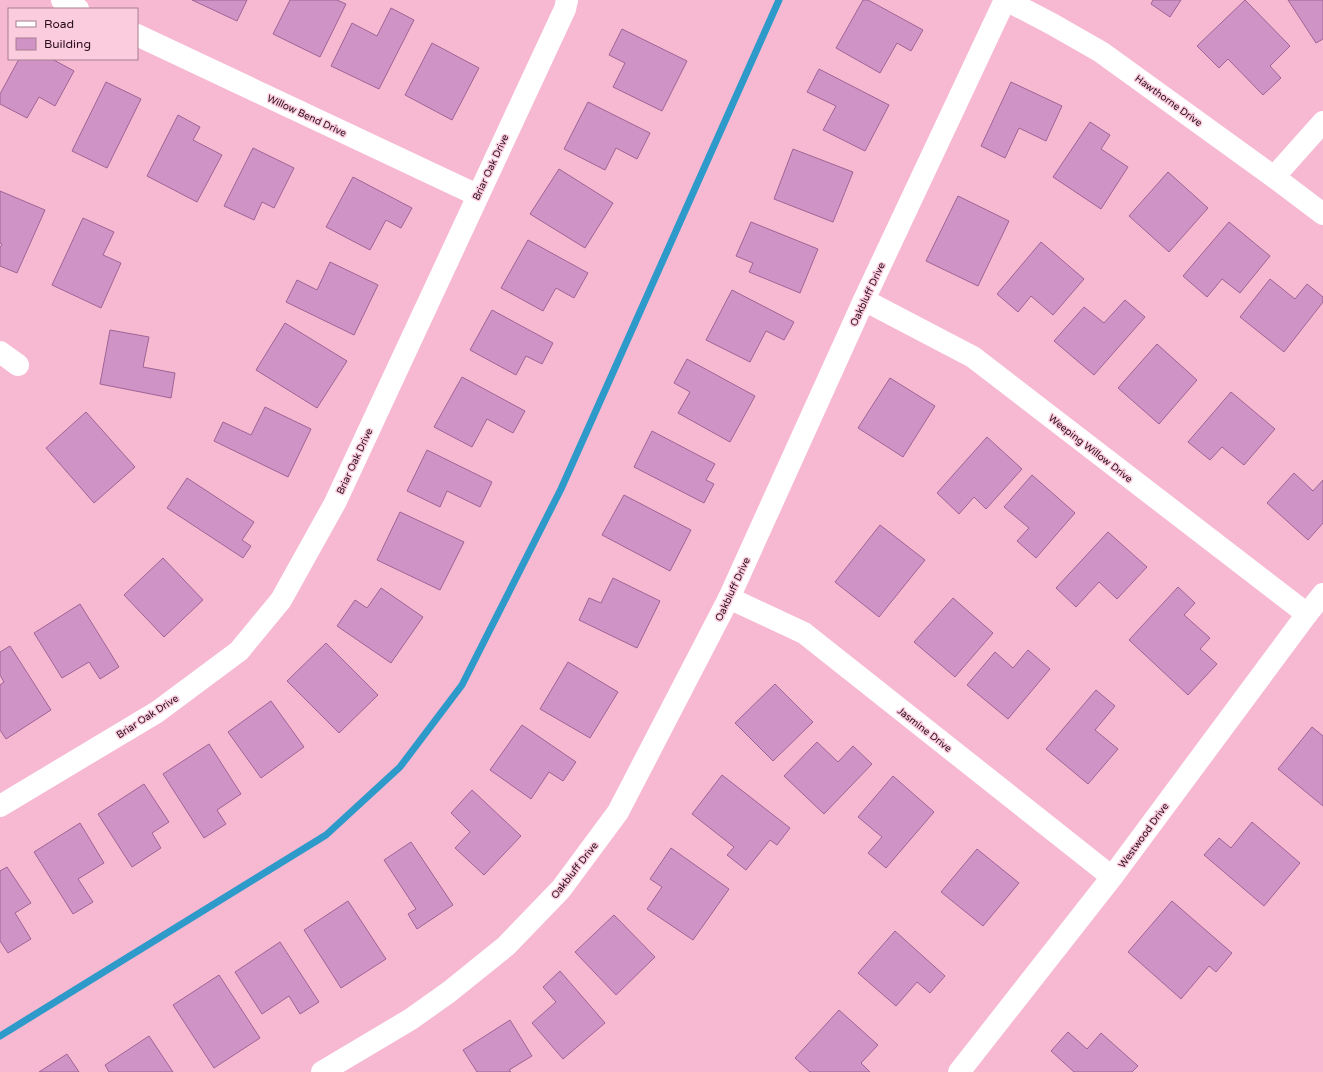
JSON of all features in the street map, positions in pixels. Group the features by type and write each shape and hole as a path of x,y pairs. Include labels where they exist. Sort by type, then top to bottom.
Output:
{"street":[{"path":"62,0 76,8"},
{"name":"Briar Oak Drive","path":"0,806 157,712 239,651 280,600 335,503 477,195 565,9 567,0"},
{"name":"Hawthorne Drive","path":"1006,0 1101,52 1323,214"},
{"name":"Oakbluff Drive","path":"322,1072 411,1019 454,989 506,946 561,889 618,812 728,598 864,300 1006,0"},
{"name":"Willow Bend Drive","path":"138,35 477,195"},
{"path":"1274,177 1323,122"},
{"name":"Weeping Willow Drive","path":"864,300 973,357 1307,614"},
{"path":"0,352 18,365"},
{"name":"Westwood Drive","path":"959,1072 1112,877 1323,594"},
{"name":"Jasmine Drive","path":"728,598 804,633 1112,877"}],"building":[{"path":"192,0 247,0 237,21"},
{"path":"290,0 337,0 346,4 320,57 273,34"},
{"path":"863,0 868,0 923,30 911,51 897,43 880,73 836,48"},
{"path":"1153,0 1181,0 1170,17 1151,4"},
{"path":"1245,0 1290,46 1270,66 1281,78 1263,95 1228,59 1219,68 1197,46"},
{"path":"1288,0 1323,0 1323,39 1316,43"},
{"path":"391,8 414,20 379,89 331,66 352,23 377,36"},
{"path":"622,29 687,61 662,111 613,87 625,63 609,55"},
{"path":"432,43 479,68 452,120 405,95"},
{"path":"18,60 54,60 74,71 55,106 39,97 27,118 0,104 0,94"},
{"path":"819,69 889,105 865,151 823,130 836,106 807,92"},
{"path":"106,82 141,99 107,168 72,151"},
{"path":"1011,82 1062,106 1046,141 1019,128 1005,158 981,146"},
{"path":"588,102 650,133 637,159 616,148 605,170 564,149"},
{"path":"178,115 200,127 193,140 222,155 197,202 147,176"},
{"path":"1090,122 1110,135 1101,149 1128,167 1101,209 1053,177"},
{"path":"253,148 294,168 274,208 262,202 254,220 224,206"},
{"path":"793,149 853,172 833,222 774,199"},
{"path":"559,169 613,203 585,248 530,214"},
{"path":"1168,172 1208,208 1169,252 1129,216"},
{"path":"353,177 412,208 401,228 386,220 370,250 326,227"},
{"path":"0,191 45,210 17,273 0,266 0,248 2,244 0,243"},
{"path":"958,196 1009,221 978,286 926,261"},
{"path":"83,218 114,232 103,255 121,263 101,308 52,285"},
{"path":"751,222 818,249 800,293 749,272 753,263 736,256"},
{"path":"1229,222 1270,256 1240,293 1222,279 1207,297 1183,276"},
{"path":"528,240 588,273 574,298 556,288 543,311 501,288"},
{"path":"1041,242 1084,279 1053,315 1031,296 1018,312 997,294"},
{"path":"330,262 378,285 354,335 286,302 297,280 317,290"},
{"path":"1270,279 1295,299 1307,284 1323,297 1323,302 1284,352 1240,317"},
{"path":"732,290 794,322 784,340 766,331 750,362 706,340"},
{"path":"1125,300 1145,317 1094,375 1054,341 1084,307 1104,323"},
{"path":"492,310 553,343 542,364 526,356 516,375 470,350"},
{"path":"285,323 347,361 317,408 256,370"},
{"path":"110,330 149,337 143,367 175,373 171,398 100,384"},
{"path":"1157,344 1197,380 1159,424 1118,388"},
{"path":"687,359 755,396 730,442 678,413 690,392 674,383"},
{"path":"462,377 525,411 513,433 487,419 472,447 434,427"},
{"path":"890,378 935,406 903,457 858,428"},
{"path":"1231,392 1275,429 1244,465 1222,447 1210,460 1188,442"},
{"path":"265,407 311,429 288,477 214,441 223,422 251,435"},
{"path":"86,412 135,467 94,503 46,448"},
{"path":"652,431 715,464 706,480 714,484 704,503 634,467"},
{"path":"987,437 1022,469 986,509 974,497 959,514 937,493"},
{"path":"427,450 492,482 480,507 447,491 440,507 407,491"},
{"path":"1294,473 1313,491 1323,480 1323,523 1308,540 1267,503"},
{"path":"1032,475 1075,513 1036,558 1017,541 1029,528 1004,507"},
{"path":"187,478 254,522 242,540 251,546 243,558 167,508"},
{"path":"624,495 691,530 670,571 602,535"},
{"path":"400,512 464,542 440,590 377,560"},
{"path":"880,525 925,560 879,617 835,582"},
{"path":"1108,532 1147,567 1117,599 1099,582 1076,607 1056,588"},
{"path":"163,558 203,600 164,637 124,595"},
{"path":"613,578 660,601 637,648 579,620 589,598 601,603"},
{"path":"1178,587 1195,603 1184,615 1210,638 1200,649 1217,664 1188,695 1129,640"},
{"path":"381,588 423,617 391,663 337,626 355,600 367,608"},
{"path":"953,598 993,633 955,677 914,642"},
{"path":"80,604 119,667 100,679 89,662 62,678 34,633"},
{"path":"326,643 378,695 339,733 287,681"},
{"path":"10,646 51,710 6,739 0,730 0,685 4,682 0,675 0,652"},
{"path":"1028,650 1050,669 1008,719 967,685 995,652 1013,668"},
{"path":"568,662 618,692 590,738 540,709"},
{"path":"775,684 813,722 773,761 735,723"},
{"path":"1096,690 1115,706 1095,730 1118,749 1088,784 1046,749"},
{"path":"271,701 304,747 261,778 228,732"},
{"path":"522,725 576,762 563,781 549,772 531,799 490,770"},
{"path":"1312,727 1323,736 1323,806 1278,769"},
{"path":"817,742 838,762 853,746 872,764 824,814 784,776"},
{"path":"209,744 241,794 217,810 226,824 204,838 163,774"},
{"path":"722,775 790,828 777,845 770,840 746,870 727,855 734,847 692,814"},
{"path":"893,776 934,812 886,868 868,853 882,837 858,817"},
{"path":"144,784 169,822 152,833 161,848 132,867 98,814"},
{"path":"472,790 521,836 484,875 455,848 470,832 451,813"},
{"path":"1252,822 1300,863 1264,906 1204,855 1219,838 1231,848"},
{"path":"80,823 104,863 78,879 93,902 73,914 34,852"},
{"path":"411,842 453,905 417,929 408,914 416,909 384,860"},
{"path":"671,848 729,889 693,940 647,909 662,887 650,879"},
{"path":"977,849 1019,883 983,926 941,892"},
{"path":"7,867 31,903 15,913 31,939 8,953 0,941 0,871"},
{"path":"348,901 386,959 341,988 304,930"},
{"path":"1172,901 1232,953 1216,972 1209,966 1181,999 1128,952"},
{"path":"614,915 655,957 616,995 575,952"},
{"path":"895,931 945,976 930,993 917,982 896,1006 858,973"},
{"path":"280,942 319,1002 300,1014 289,996 262,1014 235,972"},
{"path":"560,971 605,1023 563,1059 532,1023 556,1002 543,987"},
{"path":"219,975 260,1038 214,1068 173,1005"},
{"path":"839,1010 878,1045 861,1063 870,1072 810,1072 795,1058"},
{"path":"510,1020 532,1056 509,1070 511,1072 477,1072 463,1050"},
{"path":"1068,1032 1087,1049 1101,1033 1138,1066 1132,1072 1074,1072 1051,1051"},
{"path":"149,1036 173,1072 109,1072 105,1065"},
{"path":"67,1054 79,1072 39,1072"}],"waterway":[{"path":"0,1036 326,835 400,767 462,685 561,489 779,0"}]}
